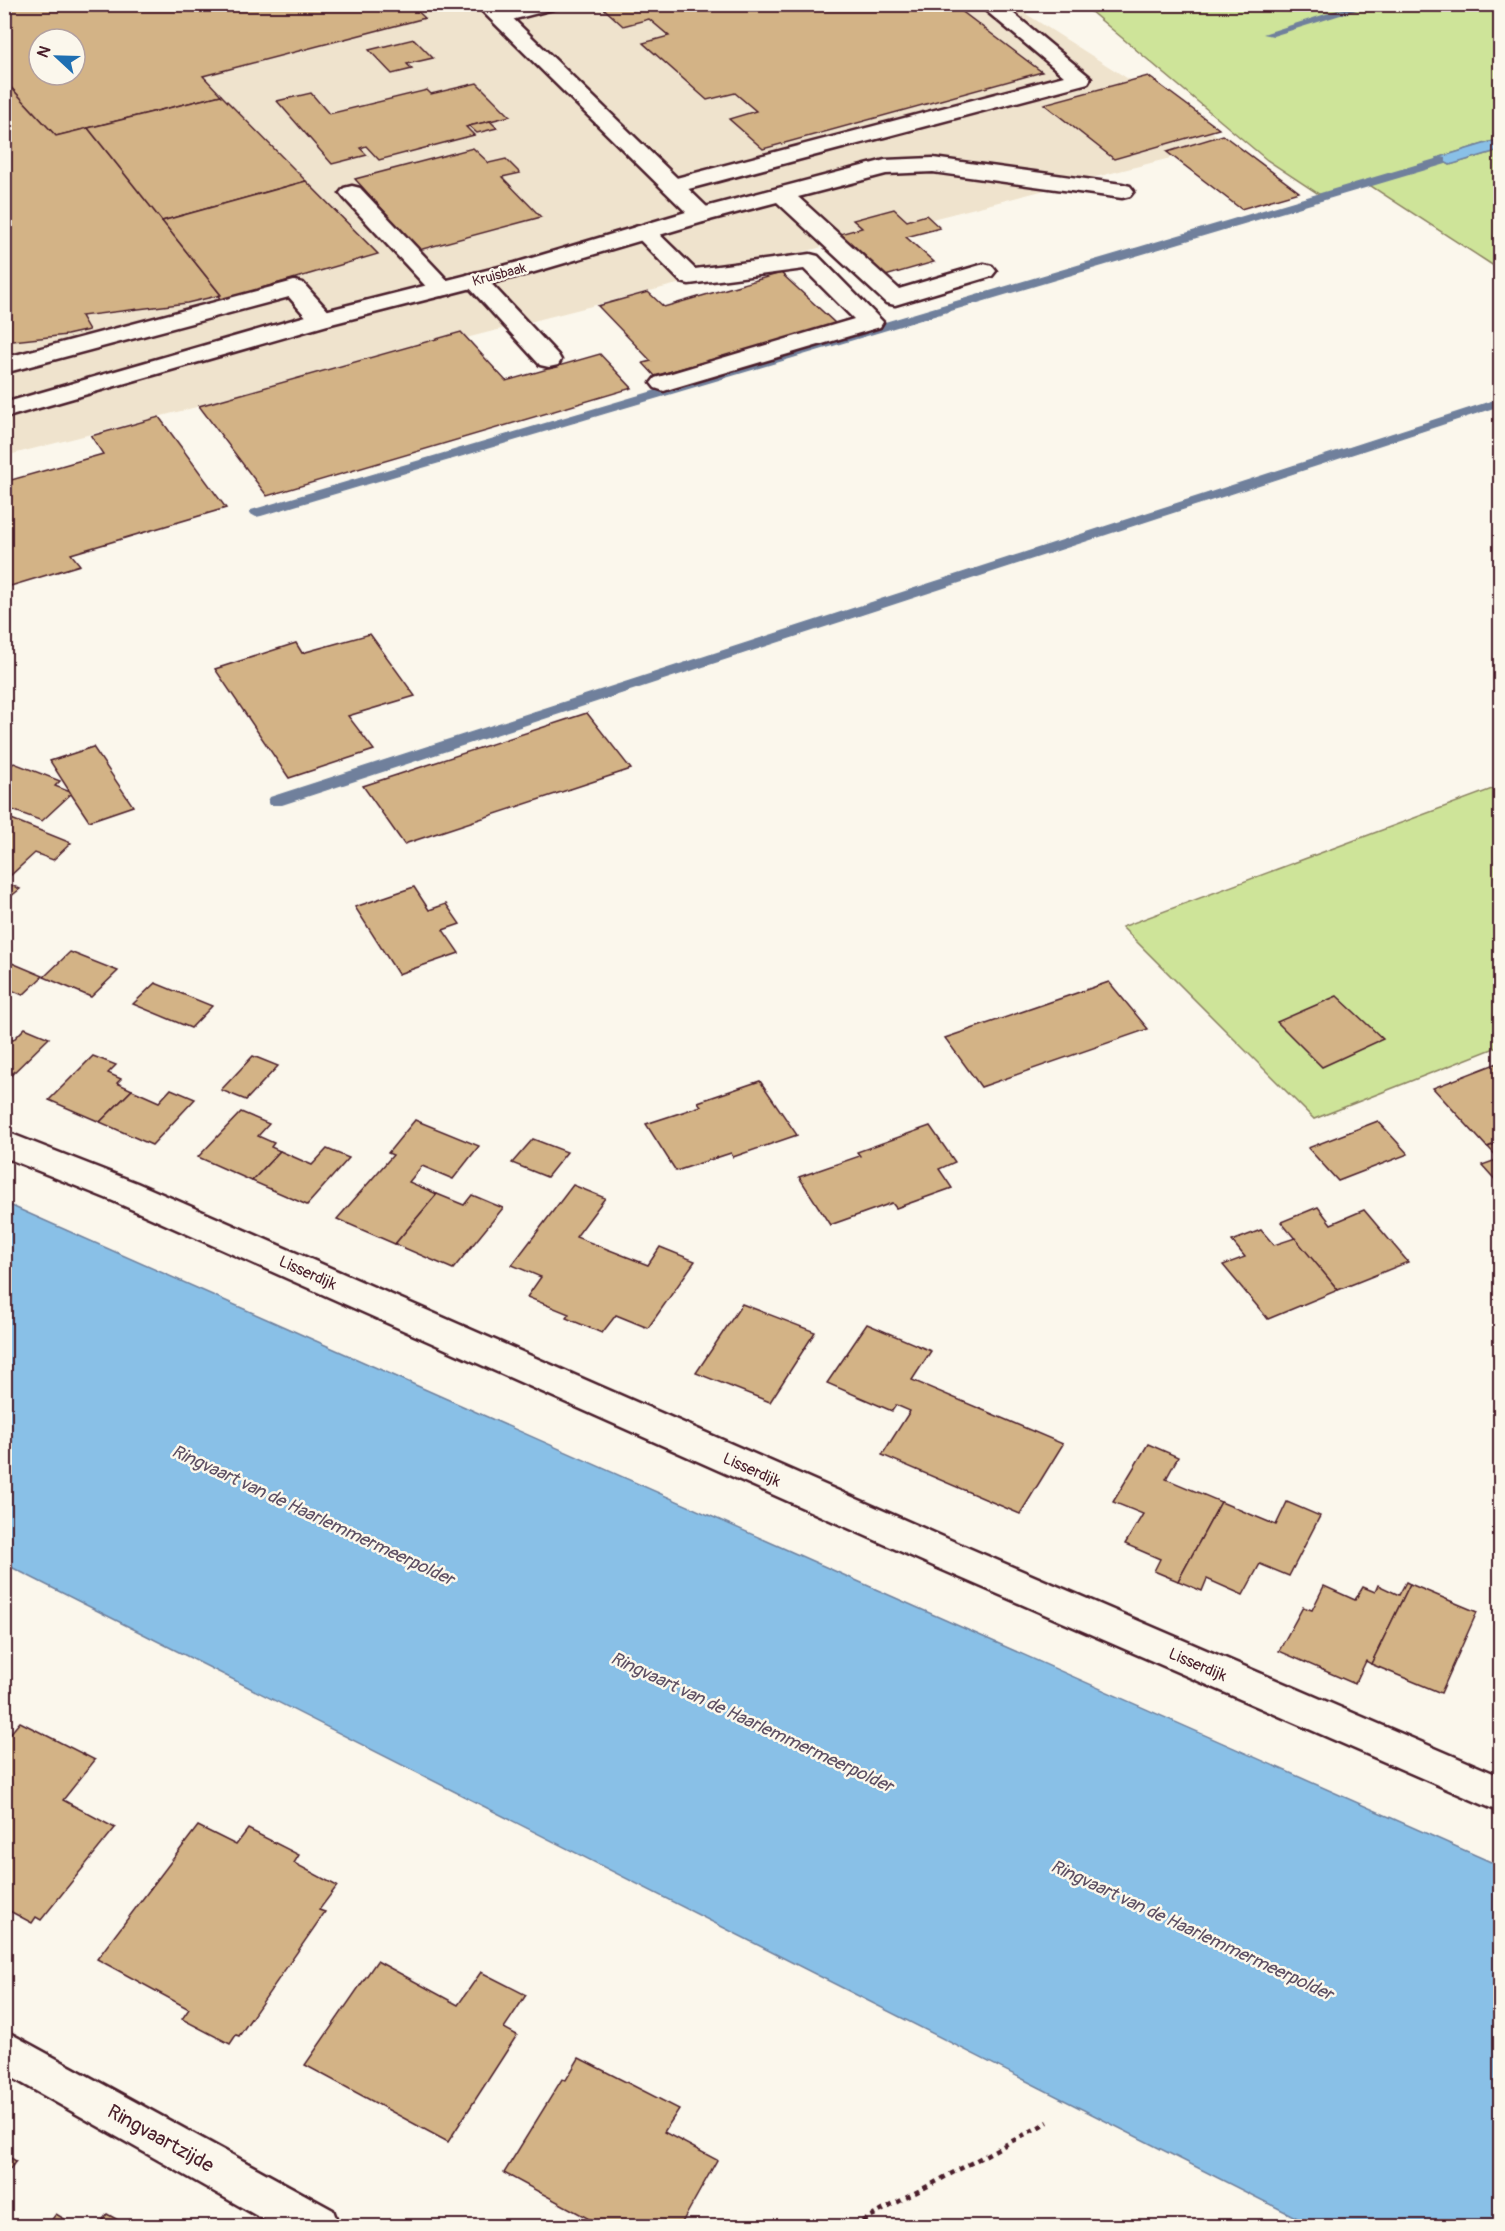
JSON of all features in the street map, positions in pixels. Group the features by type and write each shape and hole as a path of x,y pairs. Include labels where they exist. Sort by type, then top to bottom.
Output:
{"street":[{"path":"492,11 550,4"},
{"path":"673,186 1080,78 988,4"},
{"path":"492,11 702,215"},
{"name":"Kruisbaak","path":"4,411 322,319 442,289 885,166 933,165 1122,191"},
{"path":"352,193 442,289"},
{"path":"781,194 895,298 984,271"},
{"path":"644,232 689,277 810,261 871,322 664,383"},
{"path":"475,280 549,360"},
{"path":"4,366 294,288 322,319"},
{"name":"Lisserdijk","path":"4,1143 167,1210 973,1567 1500,1794"},
{"name":"Ringvaartzijde","path":"4,2050 317,2226"}],"path":[{"path":"853,2226 1048,2122"}],"shaded area":[{"path":"5,5 1012,5 1229,143 5,456"}],"green space":[{"path":"1083,5 1500,5 1500,139 1438,158 1450,165 1500,150 1500,270 1368,184 1323,197 1267,160"},
{"path":"1500,786 1500,1046 1314,1119 1122,927"}],"water":[{"path":"1500,139 1500,150 1450,165 1437,158"},
{"name":"Ringvaart van de Haarlemmermeerpolder","path":"5,1203 1500,1866 1500,2226 1313,2226 5,1564"}],"building":[{"path":"4,4 410,4 425,18 203,76 221,95 56,136 4,80"},
{"path":"599,4 952,4 1042,72 763,149 729,119 756,111 735,93 707,100 643,43 669,36 649,19 623,26"},
{"path":"414,39 433,58 407,64 412,69 392,74 369,50"},
{"path":"1148,76 1219,129 1114,159 1044,104"},
{"path":"4,80 56,136 88,128 221,295 187,303 81,316 89,330 67,335 4,342"},
{"path":"477,83 510,116 466,127 474,135 379,160 366,146 360,148 367,155 332,164 277,101 311,93 329,114 427,90 431,94"},
{"path":"221,95 306,181 162,221 88,128"},
{"path":"490,121 497,128 477,133 469,126"},
{"path":"1223,135 1299,192 1241,209 1167,152"},
{"path":"473,148 489,163 506,159 520,173 502,177 541,217 419,250 355,179"},
{"path":"306,181 378,254 221,300 218,296 221,295 162,221"},
{"path":"894,209 907,221 926,215 940,228 906,237 934,262 882,277 836,235 862,228 853,220"},
{"path":"781,273 836,324 655,376 643,363 651,361 598,306 648,292 664,307"},
{"path":"461,332 506,381 600,354 632,388 267,496 199,406"},
{"path":"159,417 226,508 71,554 80,565 4,588 4,482 103,454 91,436"},
{"path":"370,634 415,696 348,716 374,750 289,778 215,669 296,643 302,653"},
{"path":"587,713 631,769 404,844 363,786"},
{"path":"93,747 133,806 89,821 71,794 42,821 4,807 4,771 14,763 60,781 55,786 70,792 50,761"},
{"path":"4,816 71,843 53,860 35,853 11,875 4,872"},
{"path":"4,882 20,889 4,902"},
{"path":"414,887 429,910 446,904 460,924 443,930 459,953 398,974 355,907"},
{"path":"70,952 118,971 91,997 44,977"},
{"path":"12,963 43,976 23,995 4,987 4,970"},
{"path":"1109,982 1148,1029 981,1087 945,1038"},
{"path":"155,983 212,1006 191,1028 133,1004"},
{"path":"1337,996 1383,1039 1322,1067 1277,1022"},
{"path":"25,1028 49,1038 5,1081 4,1036 13,1040"},
{"path":"93,1056 116,1065 108,1073 121,1079 117,1083 132,1090 100,1122 49,1100"},
{"path":"253,1056 278,1066 246,1100 221,1090"},
{"path":"1500,1062 1500,1142 1487,1147 1433,1088"},
{"path":"760,1081 797,1135 733,1157 731,1153 676,1171 646,1124 701,1106 698,1102"},
{"path":"171,1089 195,1099 152,1145 100,1122 132,1090 159,1102"},
{"path":"241,1112 269,1124 258,1136 274,1143 271,1147 280,1151 252,1181 198,1157"},
{"path":"415,1120 479,1146 453,1179 422,1166 409,1182 437,1194 395,1244 337,1219 393,1155 388,1153"},
{"path":"1378,1121 1408,1154 1338,1181 1308,1148"},
{"path":"930,1126 955,1162 939,1169 952,1188 896,1208 892,1203 830,1225 799,1177 860,1156 857,1152"},
{"path":"533,1139 567,1152 547,1177 512,1163"},
{"path":"1500,1142 1500,1185 1482,1165 1499,1159 1488,1147"},
{"path":"327,1149 349,1158 307,1205 252,1181 280,1151 312,1165"},
{"path":"573,1185 605,1198 576,1237 648,1265 660,1247 695,1261 648,1328 616,1315 602,1333 566,1318 569,1314 527,1297 541,1277 512,1265"},
{"path":"437,1194 464,1205 472,1195 503,1208 453,1269 395,1244"},
{"path":"1318,1207 1331,1224 1364,1210 1408,1262 1338,1290 1281,1222"},
{"path":"1261,1230 1274,1245 1295,1238 1338,1290 1268,1319 1223,1265 1245,1257 1232,1241"},
{"path":"742,1304 815,1332 770,1402 696,1373"},
{"path":"867,1324 931,1351 912,1380 1063,1444 1020,1514 882,1455 910,1411 896,1405 892,1411 827,1383"},
{"path":"1148,1444 1178,1457 1166,1479 1221,1502 1178,1581 1154,1571 1160,1559 1125,1544 1143,1514 1113,1502"},
{"path":"1221,1502 1276,1525 1287,1502 1320,1516 1289,1576 1260,1564 1243,1595 1207,1579 1202,1591 1178,1581"},
{"path":"1406,1582 1410,1584 1371,1664 1366,1661 1355,1684 1279,1651 1303,1607 1312,1610 1324,1586 1355,1600 1363,1587 1375,1592 1378,1585 1399,1595"},
{"path":"1410,1584 1477,1612 1441,1693 1371,1664"},
{"path":"20,1722 95,1760 63,1800 115,1828 41,1920 36,1917 32,1923 4,1908 4,1741"},
{"path":"198,1826 236,1845 248,1829 299,1855 294,1863 337,1886 319,1910 325,1912 239,2036 236,2035 230,2044 182,2019 189,2009 97,1959"},
{"path":"377,1961 458,2005 481,1972 526,1995 504,2028 517,2035 448,2142 305,2065"},
{"path":"579,2058 679,2109 664,2132 717,2160 680,2226 602,2226 504,2173 562,2079 566,2080"},
{"path":"4,2154 16,2161 4,2177"},
{"path":"56,2214 76,2226 47,2226"},
{"path":"107,2214 129,2226 98,2226"}],"waterway":[{"path":"1269,34 1371,4"},
{"path":"256,513 1442,161"},
{"path":"276,801 1500,402"}]}
